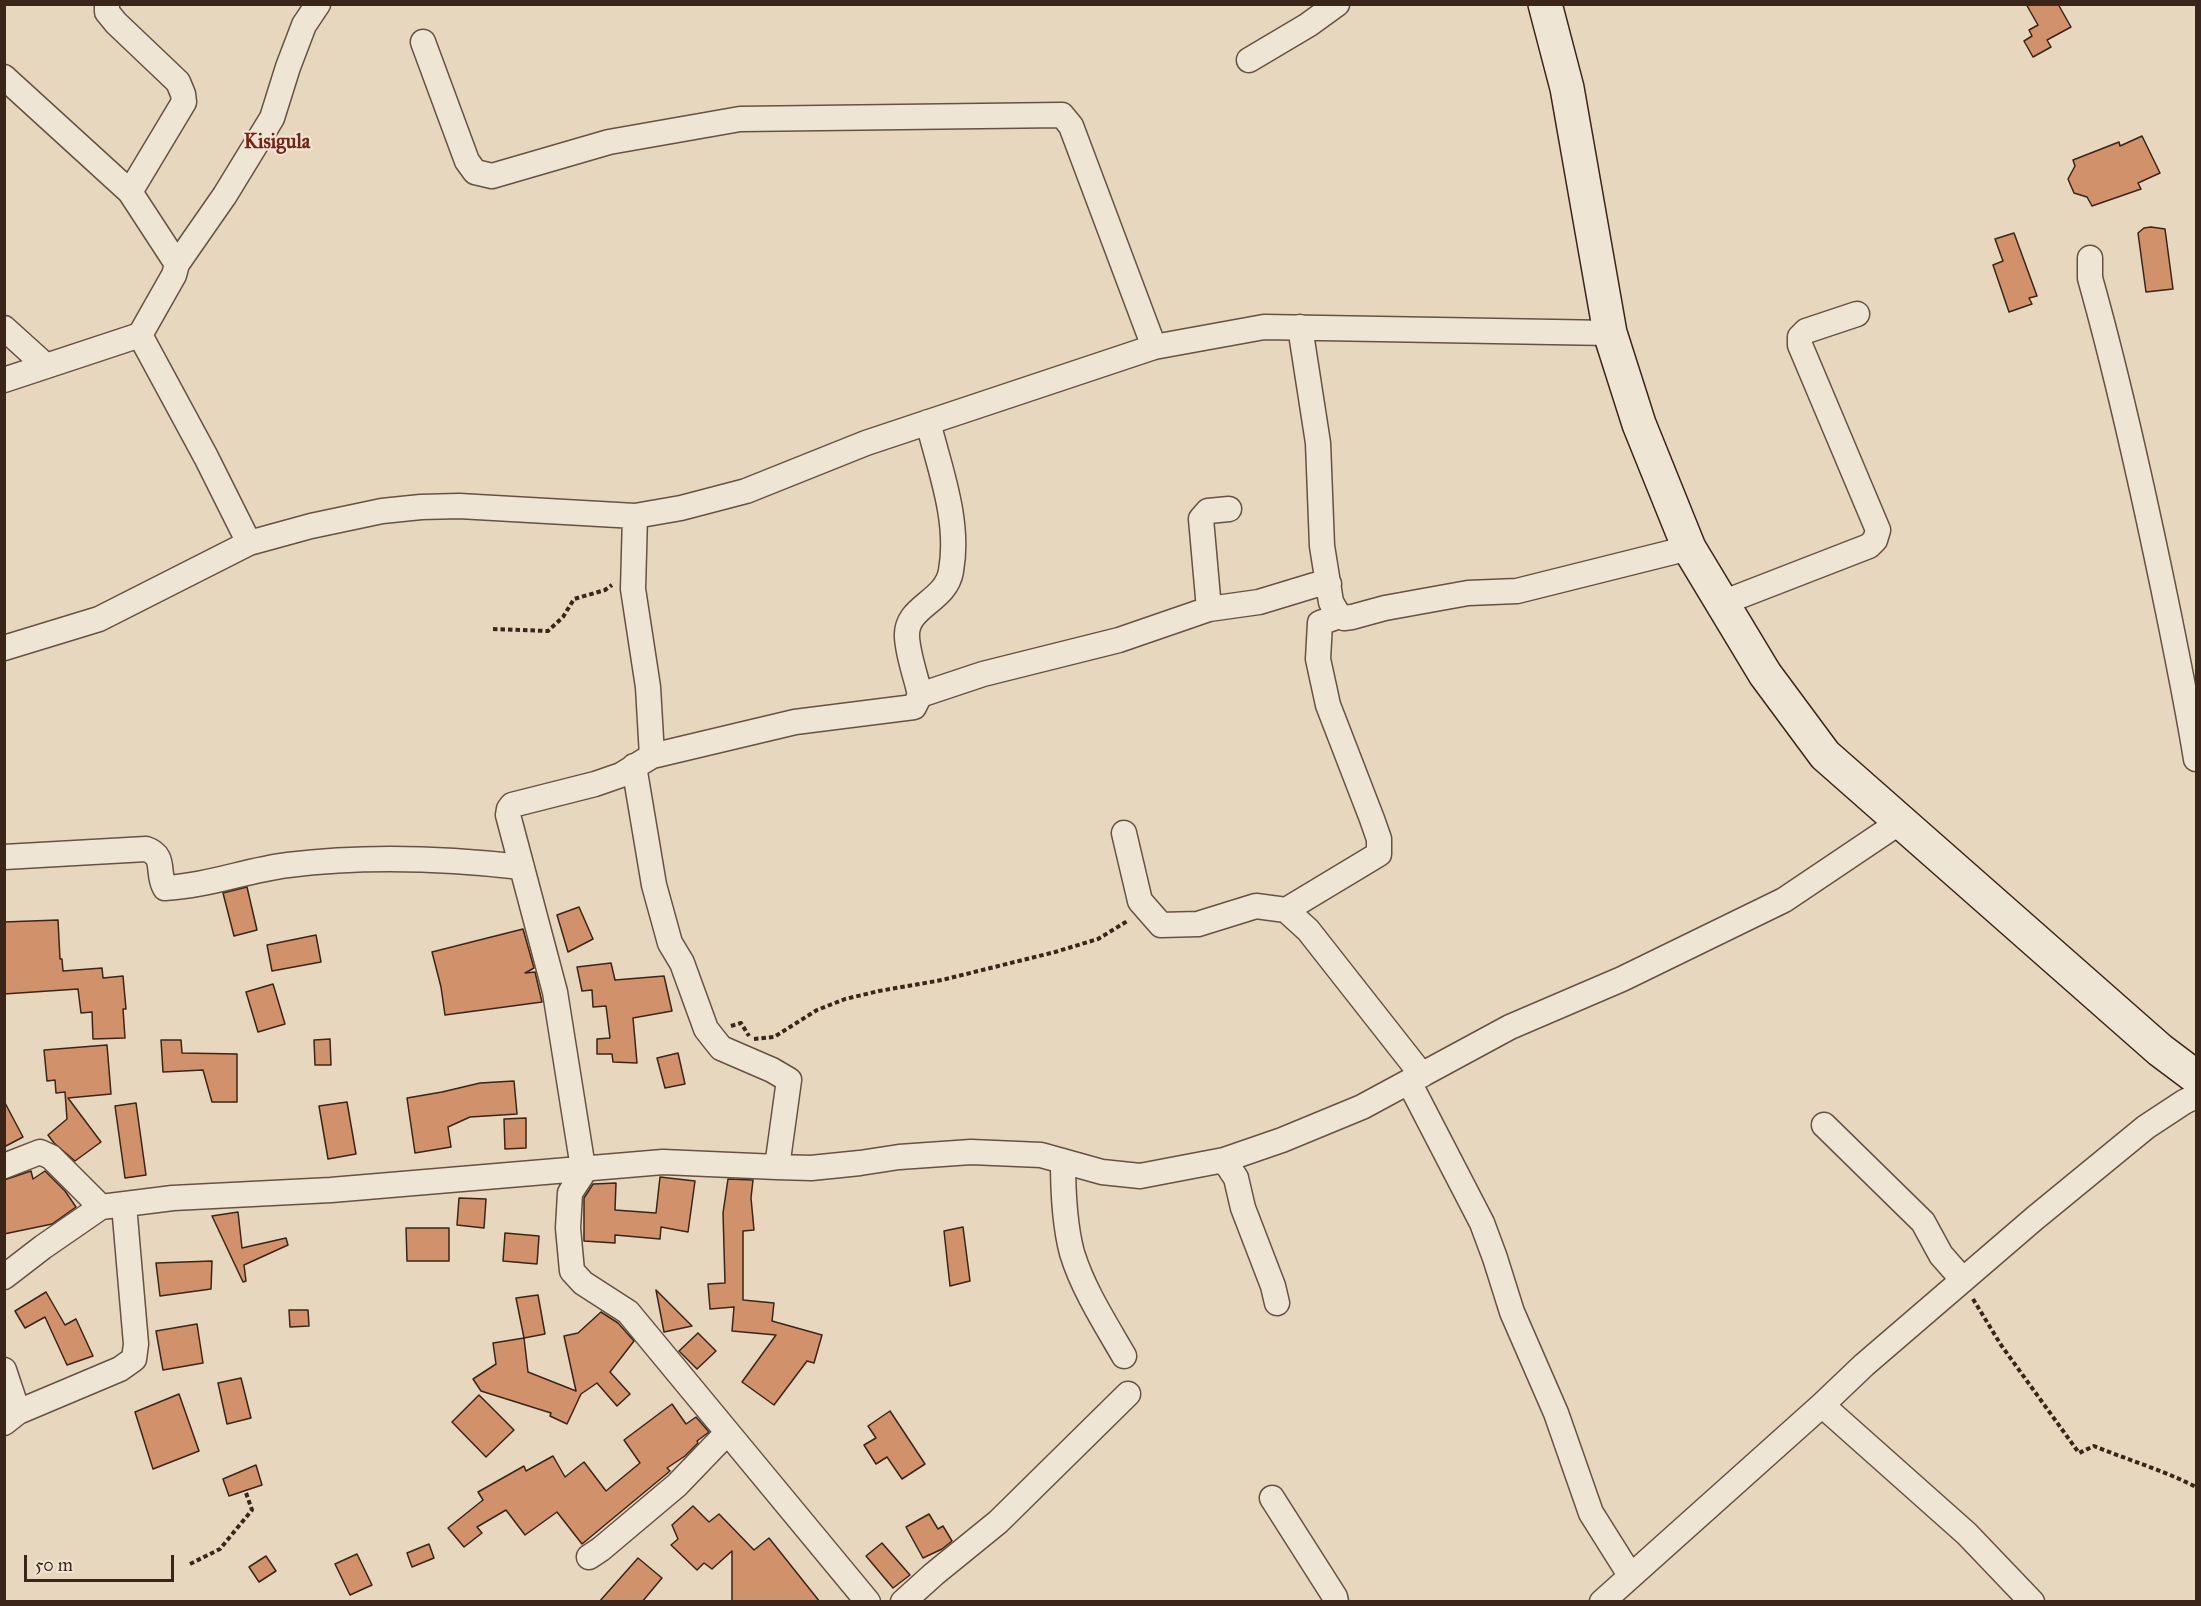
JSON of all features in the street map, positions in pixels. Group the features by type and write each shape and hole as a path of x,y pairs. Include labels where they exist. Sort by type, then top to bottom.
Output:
{"street":[{"path":"107,4 107,12 116,23 178,82 183,93 184,102 130,192"},
{"path":"4,380 140,335 174,275 177,264 225,195 272,118 304,25 318,4"},
{"path":"1249,60 1308,26 1337,4"},
{"path":"1545,4 1567,88 1610,333 1639,424 1689,548 1765,674 1825,755 2160,1050 2196,1077"},
{"path":"423,42 467,161 475,172 492,176 609,142 740,119 1062,116 1071,126 1154,347"},
{"path":"4,77 130,192 177,264"},
{"path":"2090,258 2090,278 2124,404 2149,516 2186,697 2196,759"},
{"path":"1722,603 1869,546 1875,540 1878,530 1800,345 1800,337 1806,331 1857,314"},
{"path":"4,648 99,619 249,543 311,526 372,513 421,507 459,506 635,516 681,508 746,491 866,443 1154,347 1264,327 1610,333"},
{"path":"1300,327 1318,443 1322,546 1331,602 1338,616"},
{"path":"4,328 46,366"},
{"path":"140,335 196,437 249,543"},
{"path":"868,1602 628,1312 583,1283 572,1270 568,1228 570,1193 585,1168 555,992 508,809 512,805 595,784 621,774 643,761 795,722 914,707 920,695 907,637 908,625 914,614 934,600 945,587 951,573 954,544 950,508 928,423"},
{"path":"1209,609 1201,519 1208,511 1229,509"},
{"path":"635,516 633,589 648,687 643,761 649,864 670,943 682,963 706,1029 721,1048 772,1070 789,1080 777,1167"},
{"path":"1286,910 1379,854 1379,839 1328,705 1318,659 1320,623 1338,616 1352,618 1385,608 1468,593 1517,591 1689,548"},
{"path":"920,695 983,674 1119,640 1209,609 1259,602 1315,585 1329,584"},
{"path":"4,1277 43,1247 112,1206 173,1198 331,1190 663,1162 811,1168 899,1157 970,1152 1041,1155 1102,1172 1140,1176 1224,1160 1282,1140 1342,1115 1415,1079 1510,1027 1622,979 1784,900 1900,822"},
{"path":"1124,834 1140,901 1161,925 1198,924 1256,906 1286,910 1308,930 1415,1079 1482,1223 1512,1312 1560,1422 1591,1513 1630,1575"},
{"path":"4,857 146,849 154,852 158,857 165,888 285,865 347,858 445,860 522,867"},
{"path":"1602,1602 1864,1365 1963,1280 2146,1127 2196,1096"},
{"path":"1824,1125 1923,1222 1941,1255 1963,1280"},
{"path":"4,1166 40,1152 51,1156 112,1206 136,1344 134,1359 120,1370 59,1393 11,1417 4,1370"},
{"path":"1224,1160 1236,1178 1243,1208 1273,1286 1277,1304"},
{"path":"1063,1161 1064,1202 1072,1253 1092,1298 1124,1356"},
{"path":"903,1602 998,1522 1128,1394"},
{"path":"1822,1405 1967,1534 2032,1602"},
{"path":"589,1557 677,1485 727,1432"},
{"path":"1272,1498 1336,1602"}],"path":[{"path":"493,628 548,631 563,617 574,599 605,590 633,572"},
{"path":"710,1034 741,1023 750,1039 774,1036 817,1010 845,999 942,980 1098,939 1132,918 1140,901"},
{"path":"1963,1280 2001,1345 2079,1453 2094,1446 2146,1467 2165,1472 2196,1487"},
{"path":"190,1564 220,1549 252,1510 245,1490"}],"building":[{"path":"2026,4 2058,4 2071,27 2047,40 2051,47 2033,57 2024,41 2032,36 2029,30 2038,25"},
{"path":"2142,136 2160,173 2138,183 2141,189 2092,206 2087,197 2074,193 2068,179 2075,166 2073,160 2119,142 2120,146"},
{"path":"2144,228 2165,229 2173,289 2146,292 2138,233"},
{"path":"2014,233 2037,296 2029,298 2032,304 2009,312 1993,265 2003,261 1995,239"},
{"path":"247,887 257,930 234,936 223,893"},
{"path":"579,907 593,939 568,952 557,915"},
{"path":"58,920 60,959 62,959 63,971 102,968 103,978 123,976 126,1009 123,1009 125,1038 93,1039 92,1012 81,1013 78,989 4,994 4,922"},
{"path":"523,929 534,968 525,973 535,972 542,1002 445,1015 432,952"},
{"path":"316,935 321,962 272,971 267,945"},
{"path":"611,963 615,980 664,976 672,1011 633,1018 637,1063 613,1062 612,1054 597,1054 597,1039 610,1038 606,1006 593,1007 592,990 582,991 577,967"},
{"path":"273,984 285,1024 258,1032 246,992"},
{"path":"330,1039 331,1065 315,1065 314,1040"},
{"path":"161,1040 181,1040 182,1053 237,1054 237,1102 212,1102 203,1070 163,1072"},
{"path":"107,1045 111,1094 68,1098 101,1142 75,1161 48,1135 67,1119 65,1092 56,1093 55,1080 47,1081 44,1050"},
{"path":"678,1053 685,1084 665,1088 657,1058"},
{"path":"514,1081 517,1114 470,1117 448,1127 451,1147 415,1153 407,1098 480,1083"},
{"path":"4,1101 23,1137 4,1147"},
{"path":"347,1102 356,1154 328,1159 319,1106"},
{"path":"136,1103 146,1175 125,1178 115,1106"},
{"path":"526,1118 526,1148 505,1149 504,1119"},
{"path":"31,1171 33,1179 45,1171 65,1191 76,1207 52,1224 4,1234 4,1180"},
{"path":"660,1177 695,1181 688,1232 661,1227 660,1239 615,1235 615,1243 584,1241 584,1198 593,1184 616,1183 615,1210 656,1213"},
{"path":"728,1179 753,1180 751,1198 754,1230 743,1231 743,1300 774,1303 772,1321 822,1335 814,1363 807,1361 774,1405 742,1382 776,1335 732,1331 734,1307 710,1309 708,1284 725,1283 723,1213"},
{"path":"459,1198 486,1199 484,1228 457,1225"},
{"path":"238,1212 242,1248 286,1238 288,1245 244,1265 246,1281 243,1282 212,1216"},
{"path":"963,1227 970,1281 950,1286 944,1231"},
{"path":"406,1228 449,1228 449,1261 407,1261"},
{"path":"505,1233 539,1236 537,1264 503,1261"},
{"path":"212,1261 211,1289 160,1296 156,1263"},
{"path":"656,1290 692,1326 664,1332"},
{"path":"46,1292 65,1325 76,1319 93,1356 67,1365 45,1317 25,1328 15,1311"},
{"path":"538,1295 545,1334 524,1338 516,1298"},
{"path":"289,1310 308,1310 309,1326 290,1327"},
{"path":"601,1312 618,1323 634,1341 610,1372 630,1394 617,1406 597,1383 581,1394 567,1424 550,1416 551,1413 481,1391 473,1379 496,1364 493,1343 524,1338 528,1372 576,1391 564,1336 578,1333"},
{"path":"197,1324 203,1363 163,1370 156,1331"},
{"path":"698,1333 716,1351 697,1369 679,1351"},
{"path":"241,1378 251,1418 227,1424 218,1383"},
{"path":"179,1394 199,1451 153,1469 135,1412"},
{"path":"479,1395 514,1430 486,1457 452,1422"},
{"path":"672,1404 686,1424 696,1417 709,1432 697,1441 698,1443 685,1456 667,1468 670,1471 582,1544 557,1512 525,1535 506,1510 477,1527 482,1533 464,1547 448,1528 483,1500 478,1492 524,1466 526,1471 553,1456 565,1477 584,1462 606,1491 640,1463 624,1440"},
{"path":"890,1411 925,1464 902,1479 887,1457 876,1464 864,1445 876,1438 868,1426"},
{"path":"256,1465 262,1485 229,1496 223,1479"},
{"path":"693,1506 709,1522 719,1514 754,1550 769,1538 820,1602 732,1602 732,1551 712,1569 704,1563 697,1570 671,1545 678,1539 672,1525"},
{"path":"929,1514 938,1529 943,1526 952,1541 942,1549 923,1558 906,1527"},
{"path":"882,1543 910,1575 893,1588 866,1556"},
{"path":"429,1544 434,1558 412,1567 407,1553"},
{"path":"357,1554 372,1585 350,1595 335,1564"},
{"path":"266,1556 276,1571 259,1582 249,1567"},
{"path":"638,1558 662,1578 642,1602 599,1602"}],"district":[{"name":"Kisigula","path":"277,143"}]}
